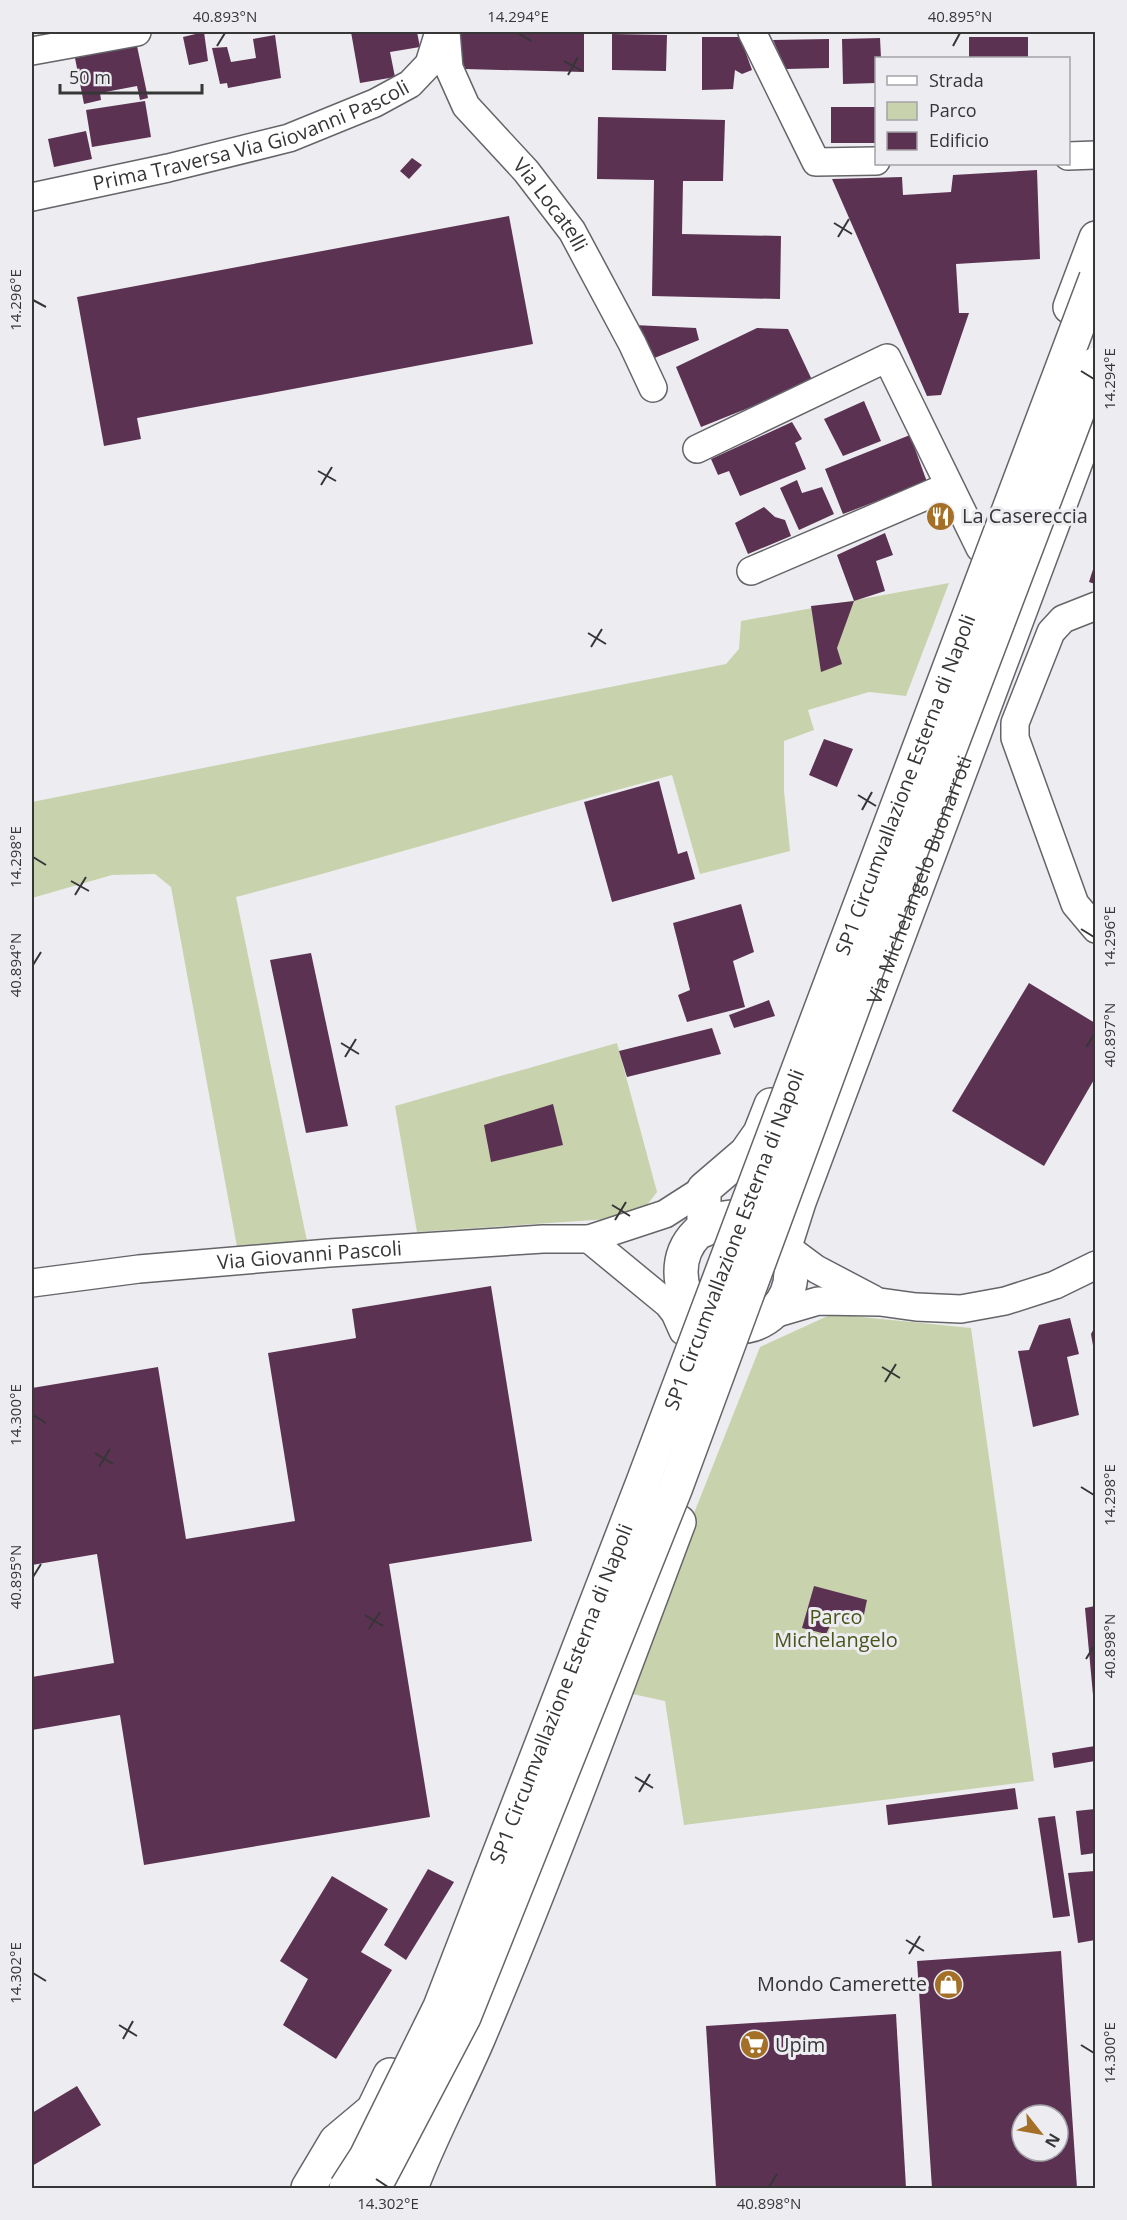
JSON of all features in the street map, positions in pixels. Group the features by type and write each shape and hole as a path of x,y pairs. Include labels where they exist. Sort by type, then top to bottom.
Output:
{"main road":[{"path":"704,1230 704,1189 746,1153 760,1133 831,950 1095,238"},
{"name":"SP1 Circumvallazione Esterna di Napoli","path":"346,2188 366,2157 440,2007 651,1460 1095,278"},
{"name":"SP1 Circumvallazione Esterna di Napoli","path":"374,2188 465,2017 676,1487 900,880 1095,364"},
{"name":"Via Michelangelo Buonarroti","path":"784,1246 1095,411"},
{"path":"308,2188 336,2141 372,2110 448,1952 688,1312 681,1268 684,1252 691,1239 719,1219 738,1216 757,1220 773,1231 784,1246 790,1264 790,1283 782,1300 762,1319 738,1327 723,1325 688,1312"},
{"path":"308,2188 331,2168 346,2160 360,2158 382,2164 398,2175 410,2188 477,2041 577,1793 762,1319"}],"street":[{"path":"32,51 137,32"},
{"name":"Prima Traversa Via Giovanni Pascoli","path":"32,197 168,168 289,138 375,103 410,84 429,64 440,32"},
{"name":"Via Locatelli","path":"446,32 449,68 466,106 526,171 572,231 632,343 653,388"},
{"path":"752,32 816,162 875,161"},
{"path":"1070,156 1095,155"},
{"path":"697,449 887,358 980,548"},
{"path":"751,571 949,486"},
{"path":"1095,606 1063,619 1051,632 1015,723 1015,738 1075,904 1095,929"},
{"name":"Via Giovanni Pascoli","path":"32,1283 139,1269 330,1253 543,1239 589,1239 665,1214 704,1189"},
{"path":"665,1214 704,1230"},
{"path":"589,1239 649,1287 675,1313 688,1312"},
{"path":"784,1246 816,1269 880,1302"},
{"path":"762,1319 818,1301 880,1302 916,1307 961,1309 1005,1301 1055,1286 1095,1265"}],"green space":[{"path":"949,583 906,696 869,692 808,710 814,730 784,741 784,791 790,851 700,874 672,775 236,897 308,1246 238,1252 171,887 155,874 112,875 32,898 32,802 726,664 739,649 741,621"},
{"path":"617,1043 657,1192 647,1205 609,1219 417,1232 395,1106"},
{"name":"Parco Michelangelo","path":"832,1314 971,1328 1034,1781 684,1825 665,1701 623,1692 760,1347"}],"building":[{"path":"204,32 208,61 189,65 183,37"},
{"path":"351,32 417,32 420,47 390,52 395,77 360,83"},
{"path":"455,32 584,33 584,72 465,69"},
{"path":"612,34 667,35 666,71 612,70"},
{"path":"275,35 281,78 228,88 227,83 220,84 212,48 227,47 231,62 256,58 253,39"},
{"path":"702,37 740,37 752,70 742,74 735,70 733,89 702,90"},
{"path":"969,37 1028,37 1028,57 969,57"},
{"path":"880,38 881,57 875,57 875,83 843,84 842,39"},
{"path":"829,39 829,68 786,69 773,40"},
{"path":"137,46 148,98 140,100 137,86 100,93 101,100 84,104 75,58"},
{"path":"145,101 151,137 92,147 86,110"},
{"path":"831,107 875,107 875,143 831,143"},
{"path":"598,117 725,120 723,181 683,181 682,234 781,236 780,299 652,296 654,180 597,179"},
{"path":"86,131 92,159 54,167 48,139"},
{"path":"412,158 422,165 409,179 400,171"},
{"path":"1037,170 1040,259 956,264 959,313 969,313 941,395 927,396 832,179 902,177 903,195 951,192 953,175"},
{"path":"509,216 533,344 137,418 141,439 104,446 77,297"},
{"path":"634,325 696,328 699,340 652,359"},
{"path":"757,328 788,329 813,382 701,427 676,367"},
{"path":"864,401 881,441 843,456 824,419"},
{"path":"792,422 802,439 795,443 806,469 740,496 729,471 718,475 711,459"},
{"path":"910,435 927,482 843,514 825,469"},
{"path":"797,480 802,493 822,487 834,514 799,530 780,488"},
{"path":"764,507 775,517 785,520 791,536 748,554 735,523"},
{"path":"885,533 893,555 876,561 885,591 854,601 837,555"},
{"path":"1095,563 1095,584 1089,582"},
{"path":"854,601 837,648 842,664 821,672 811,606"},
{"path":"824,739 853,749 837,787 809,775"},
{"path":"659,781 678,854 687,851 695,879 612,902 584,802"},
{"path":"741,904 754,952 733,961 745,1007 687,1022 678,995 690,990 673,923"},
{"path":"311,953 348,1126 306,1133 270,960"},
{"path":"1029,983 1095,1023 1095,1078 1044,1166 952,1111"},
{"path":"769,1000 775,1016 734,1028 729,1015"},
{"path":"712,1028 721,1054 627,1077 619,1051"},
{"path":"553,1104 563,1145 491,1162 484,1125"},
{"path":"491,1286 532,1541 389,1564 430,1817 144,1865 120,1715 32,1730 32,1677 114,1663 97,1554 32,1565 32,1388 158,1367 186,1539 295,1521 268,1353 356,1338 352,1309"},
{"path":"1070,1318 1079,1354 1067,1357 1079,1415 1033,1427 1018,1351 1029,1350 1039,1325"},
{"path":"1095,1327 1095,1351 1094,1351 1091,1334"},
{"path":"814,1586 867,1600 862,1624 834,1618 826,1634 802,1628"},
{"path":"1095,1606 1095,1695 1093,1695 1085,1608"},
{"path":"1095,1746 1095,1761 1054,1768 1052,1753"},
{"path":"1015,1788 1018,1809 888,1825 886,1805"},
{"path":"1095,1809 1095,1853 1081,1855 1076,1811"},
{"path":"1055,1816 1070,1916 1053,1918 1038,1818"},
{"path":"428,1869 454,1882 406,1960 384,1945"},
{"path":"1095,1871 1095,1940 1078,1943 1068,1873"},
{"path":"332,1876 388,1909 361,1952 392,1970 336,2059 283,2025 308,1979 280,1961"},
{"path":"1061,1951 1077,2188 932,2188 917,1961"},
{"path":"896,2014 906,2188 716,2188 706,2026"},
{"path":"77,2086 101,2125 32,2166 32,2113"}],"place":[{"name":"La Casereccia","path":"941,516"},
{"name":"Mondo Camerette","path":"948,1984"},
{"name":"Upim","path":"754,2045"}]}
